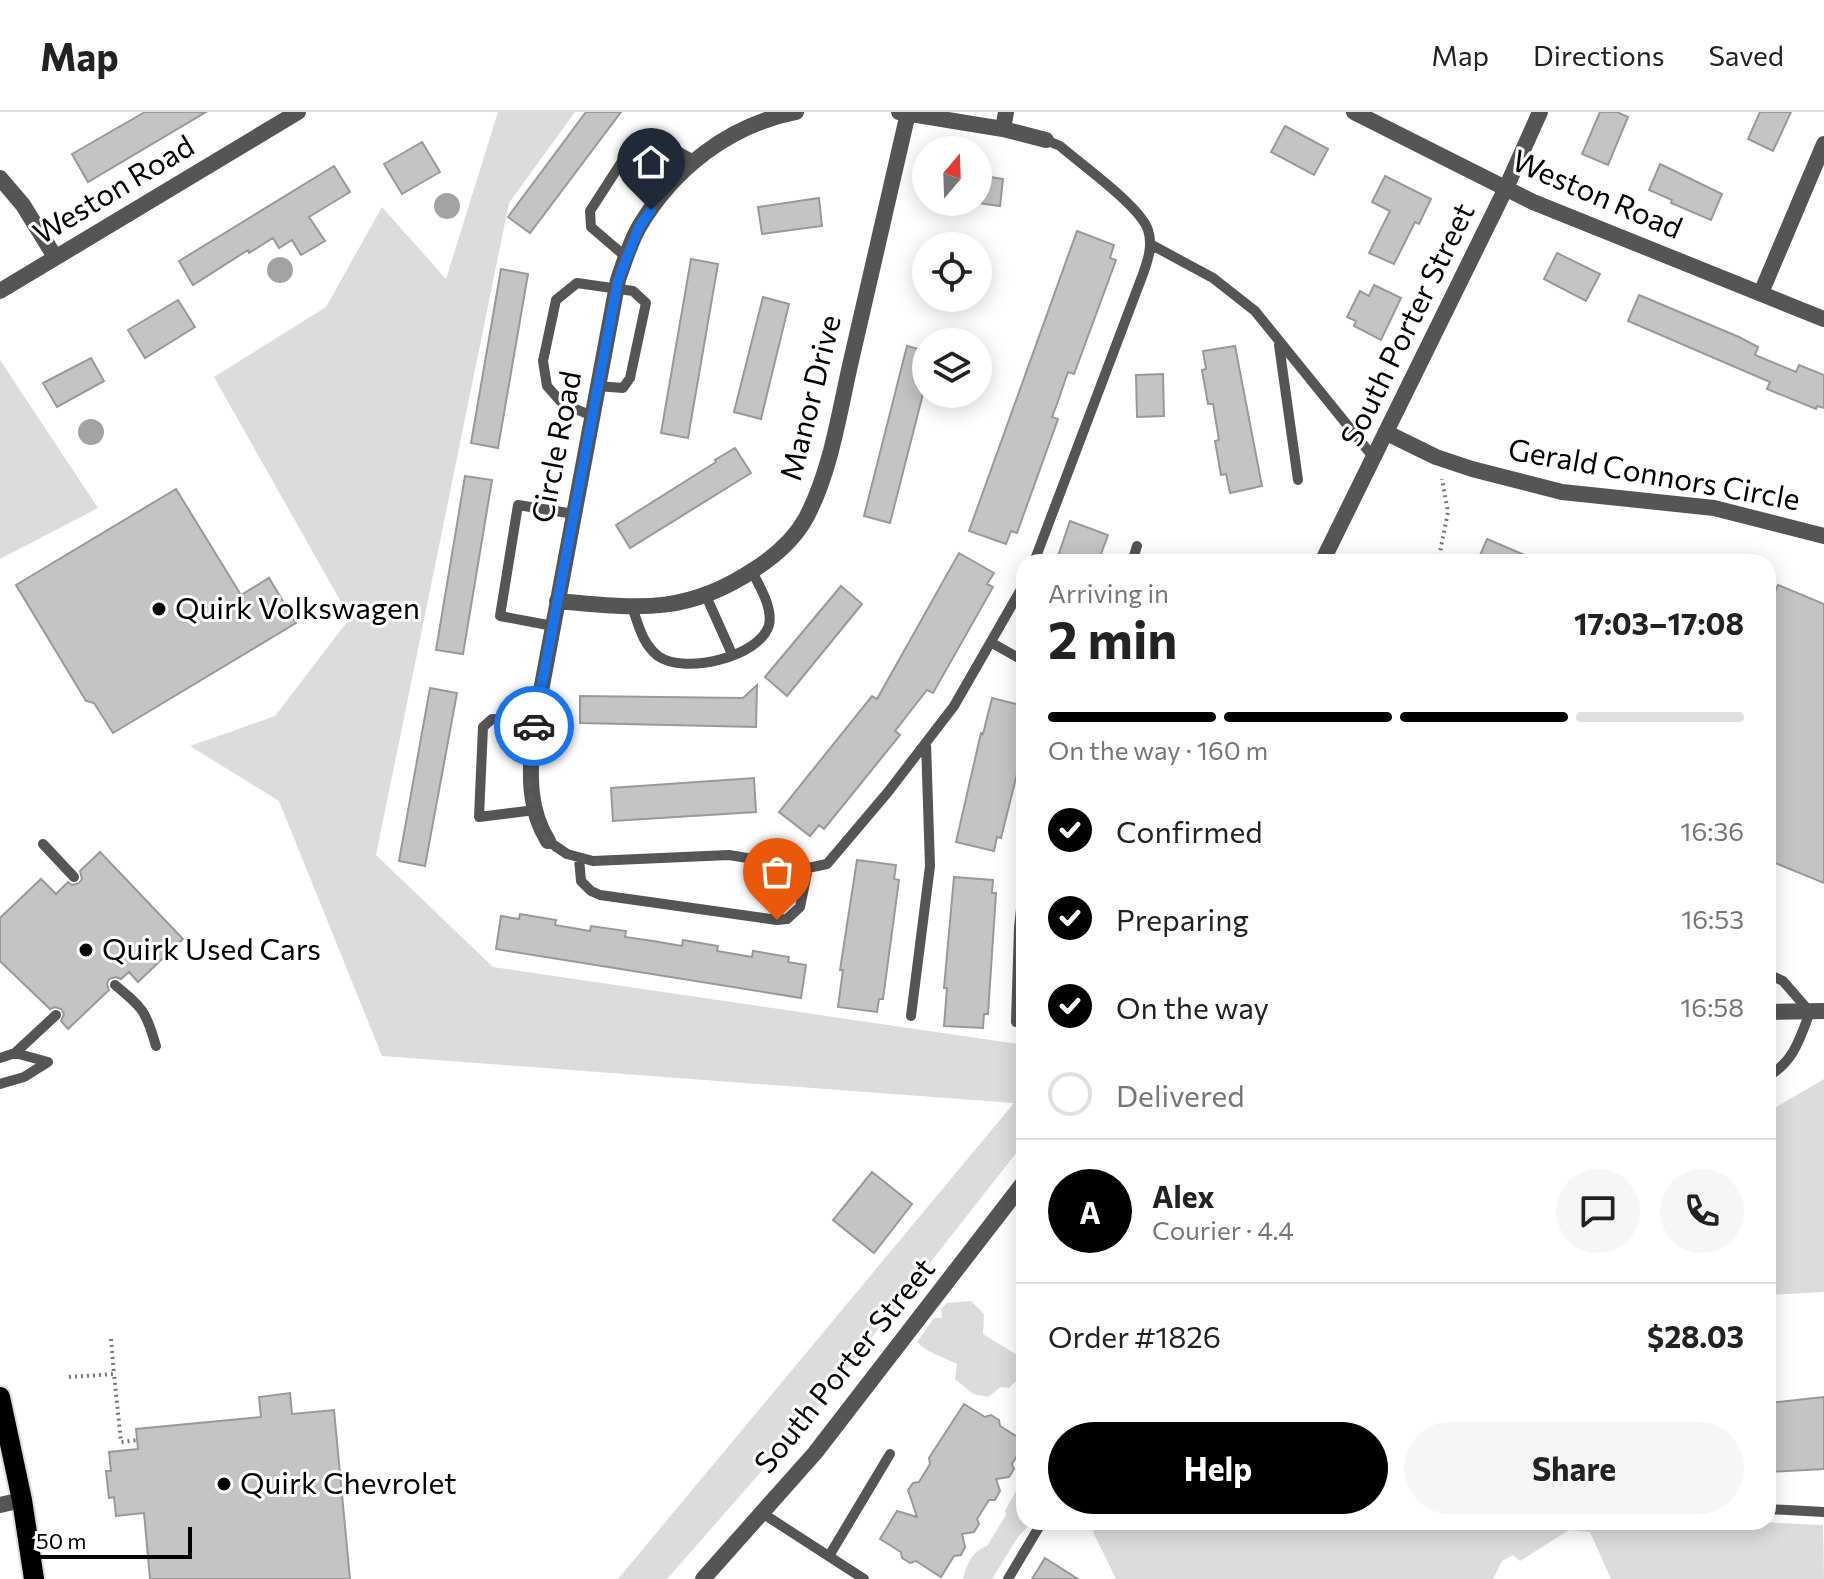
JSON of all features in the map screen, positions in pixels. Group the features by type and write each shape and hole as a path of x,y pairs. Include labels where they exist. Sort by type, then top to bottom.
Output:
{"main road":[{"path":"0,1397 22,1500 34,1579"}],"street":[{"name":"Weston Road","path":"0,291 298,112"},
{"name":"Circle Road","path":"548,841 535,810 529,784 535,720 616,288 626,257 639,227 684,168 735,134 796,112"},
{"path":"899,112 1004,120 1046,140"},
{"name":"Weston Road","path":"1354,112 1533,202 1824,319"},
{"name":"South Porter Street","path":"1326,554 1506,188 1540,112"},
{"name":"Manor Drive","path":"557,601 632,607 678,605 706,596 734,583 785,546 805,520 831,446 908,113"},
{"path":"1761,293 1824,144"},
{"path":"0,178 23,205 55,257"},
{"name":"Gerald Connors Circle","path":"1387,433 1436,457 1562,492 1714,508 1824,536"},
{"path":"1776,1012 1817,1012"},
{"name":"South Porter Street","path":"703,1579 815,1453 1016,1202"},
{"path":"0,1505 22,1500"}],"lane":[{"path":"626,257 591,227 590,211 632,146 641,139 650,139 694,160"},
{"path":"1037,554 1143,274 1150,244 1149,231 1132,208 1060,146 1046,140"},
{"path":"1150,244 1213,278 1255,311 1374,458"},
{"path":"592,416 562,403 547,386 543,361 556,300 577,283 633,291 646,303 630,378 623,388 597,386"},
{"path":"1279,343 1298,480"},
{"path":"553,626 500,616 518,505 574,514"},
{"path":"1134,554 1137,546"},
{"path":"632,607 644,643 661,658 682,664 715,662 756,644 769,625 767,601 752,571"},
{"path":"706,596 732,654"},
{"path":"579,858 581,881 600,895 787,919 800,907 808,868 827,864 926,743 954,706 1016,599"},
{"path":"992,643 1016,656"},
{"path":"535,720 492,719 483,727 479,817 535,810"},
{"path":"911,1016 930,866 926,743"},
{"name":"Circle Road","path":"548,841 567,854 593,861 729,855 808,868"},
{"path":"43,844 74,877"},
{"path":"1776,978 1817,1012 1792,1058 1776,1072"},
{"path":"115,985 140,1005 156,1046"},
{"path":"0,1058 15,1053 56,1015"},
{"path":"0,1084 24,1077 48,1062 15,1053"},
{"path":"829,1556 890,1454"},
{"path":"1776,1509 1824,1512"},
{"path":"762,1513 864,1579"},
{"path":"1008,1579 1037,1530"}],"path":[{"path":"1440,554 1448,512 1442,479"},
{"path":"111,1339 121,1442 137,1440"},
{"path":"69,1377 114,1374"}],"shaded area":[{"path":"498,112 575,112 509,203 376,855 493,967 1016,1044 1016,1153 810,1416 667,1579 618,1579 1014,1103 382,1056 279,801 190,746 275,716 350,618 214,377 326,307 382,207 446,279"},
{"path":"447,193 456,197 460,206 456,215 447,219 438,215 434,206 438,197"},
{"path":"280,257 289,261 293,270 289,279 280,283 271,279 267,270 271,261"},
{"path":"0,360 98,508 0,559"},
{"path":"91,419 100,423 104,432 100,441 91,445 82,441 78,432 82,423"},
{"path":"1824,1079 1824,1292 1776,1295 1776,1107"},
{"path":"971,1301 984,1314 983,1334 1016,1354 1016,1381 1009,1388 1001,1387 988,1397 973,1394 955,1379 957,1364 917,1342 934,1318 942,1318 941,1309 947,1303"},
{"path":"1016,1491 1016,1530 1025,1530 992,1579 963,1579 971,1559 977,1551 987,1546 1006,1515 1005,1511"},
{"path":"1776,1523 1823,1525 1824,1579 1611,1579 1590,1532 1569,1530 1776,1530"},
{"path":"1569,1530 1520,1561 1513,1555 1502,1561 1493,1579 1116,1579 1093,1532"}],"building":[{"path":"145,112 206,112 88,182 72,154"},
{"path":"586,112 621,112 530,233 508,217"},
{"path":"1600,112 1617,112 1628,117 1608,165 1582,154"},
{"path":"1760,112 1791,112 1773,151 1748,139"},
{"path":"1285,126 1328,149 1314,175 1271,152"},
{"path":"422,142 440,172 402,194 384,164"},
{"path":"1660,164 1722,194 1711,220 1649,190"},
{"path":"334,166 350,192 309,217 325,241 301,255 292,240 279,248 273,238 193,285 179,261"},
{"path":"1385,176 1431,199 1419,224 1415,222 1394,264 1369,253 1390,211 1372,202"},
{"path":"992,177 1003,179 1000,206 992,205"},
{"path":"819,198 822,226 762,234 758,207"},
{"path":"1077,231 1114,245 1110,258 1116,260 1074,374 1068,372 1052,417 1058,419 1017,533 1011,531 1006,544 969,531"},
{"path":"1557,253 1600,274 1586,301 1544,279"},
{"path":"691,259 718,264 688,438 661,433"},
{"path":"501,269 528,274 498,448 471,443"},
{"path":"1374,285 1401,298 1381,340 1354,326 1356,321 1347,317 1360,291 1369,296"},
{"path":"1639,295 1739,337 1758,347 1755,355 1796,372 1799,365 1824,375 1824,408 1817,406 1816,409 1767,389 1770,382 1628,321"},
{"path":"763,297 789,304 761,419 734,412"},
{"path":"178,300 195,327 145,358 128,330"},
{"path":"907,346 912,347 912,408 919,408 890,523 864,516"},
{"path":"1235,346 1262,486 1230,493 1226,474 1221,475 1213,404 1208,404 1202,370 1206,369 1203,351"},
{"path":"91,358 104,381 57,407 43,383"},
{"path":"1163,374 1164,416 1137,417 1136,375"},
{"path":"735,448 751,473 630,548 616,525"},
{"path":"465,476 492,480 463,654 436,650"},
{"name":"Quirk Volkswagen","path":"176,489 241,595 269,578 296,623 113,733 94,703 86,701 16,585"},
{"path":"1070,521 1108,535 1101,554 1059,554"},
{"path":"1487,539 1522,554 1480,554"},
{"path":"959,553 994,573 987,584 993,587 933,693 927,690 895,731 900,735 824,829 819,825 810,836 779,812 872,696 877,699"},
{"path":"1778,585 1824,604 1824,883 1776,863"},
{"path":"841,586 862,604 787,696 765,677"},
{"path":"757,685 756,727 580,723 580,696 743,698"},
{"path":"430,688 457,693 425,866 399,861"},
{"path":"992,698 1016,704 1016,778 1001,838 997,837 994,851 956,842"},
{"path":"754,778 756,812 613,821 611,788"},
{"name":"Quirk Used Cars","path":"100,852 183,939 138,982 129,972 121,979 109,979 109,990 68,1029 61,1021 64,1014 61,1009 50,1009 0,961 0,918 41,879 56,894 68,882 72,885 79,883 82,879 80,871"},
{"path":"857,860 896,865 894,879 899,880 883,999 879,999 877,1012 838,1007 843,970 840,970"},
{"path":"954,877 993,880 992,893 996,893 988,1014 984,1014 983,1028 944,1026 947,988 944,988"},
{"path":"520,914 556,920 555,925 590,931 591,926 626,931 625,937 682,946 683,940 718,946 717,951 752,957 753,951 789,957 788,962 806,965 801,998 496,949 501,916 519,919"},
{"path":"872,1172 912,1204 874,1253 833,1220"},
{"name":"Quirk Chevrolet","path":"290,1393 292,1414 334,1410 350,1579 150,1579 144,1513 116,1516 114,1497 109,1498 106,1471 111,1471 109,1452 138,1449 136,1429 261,1417 259,1397"},
{"path":"1824,1397 1824,1469 1776,1472 1776,1402"},
{"path":"964,1404 985,1417 991,1415 999,1420 1000,1426 1016,1436 1014,1469 1009,1477 996,1479 1000,1491 995,1500 989,1500 977,1519 979,1524 974,1532 962,1534 965,1547 961,1555 954,1556 941,1577 916,1561 910,1563 902,1558 901,1552 880,1539 897,1511 917,1517 908,1490 913,1483 919,1482 930,1464 929,1458"},
{"path":"1045,1558 1078,1579 1032,1579"}],"way so far":[{"path":"534,726 529,784 542,832 556,848 593,861 729,855 808,868 800,907 787,919 777,920"}],"place":[{"name":"Quirk Volkswagen","path":"159,609"},
{"name":"Quirk Used Cars","path":"86,950"},
{"name":"Quirk Chevrolet","path":"224,1484"}],"route":[{"path":"534,726 618,280 629,248 651,210"}]}
